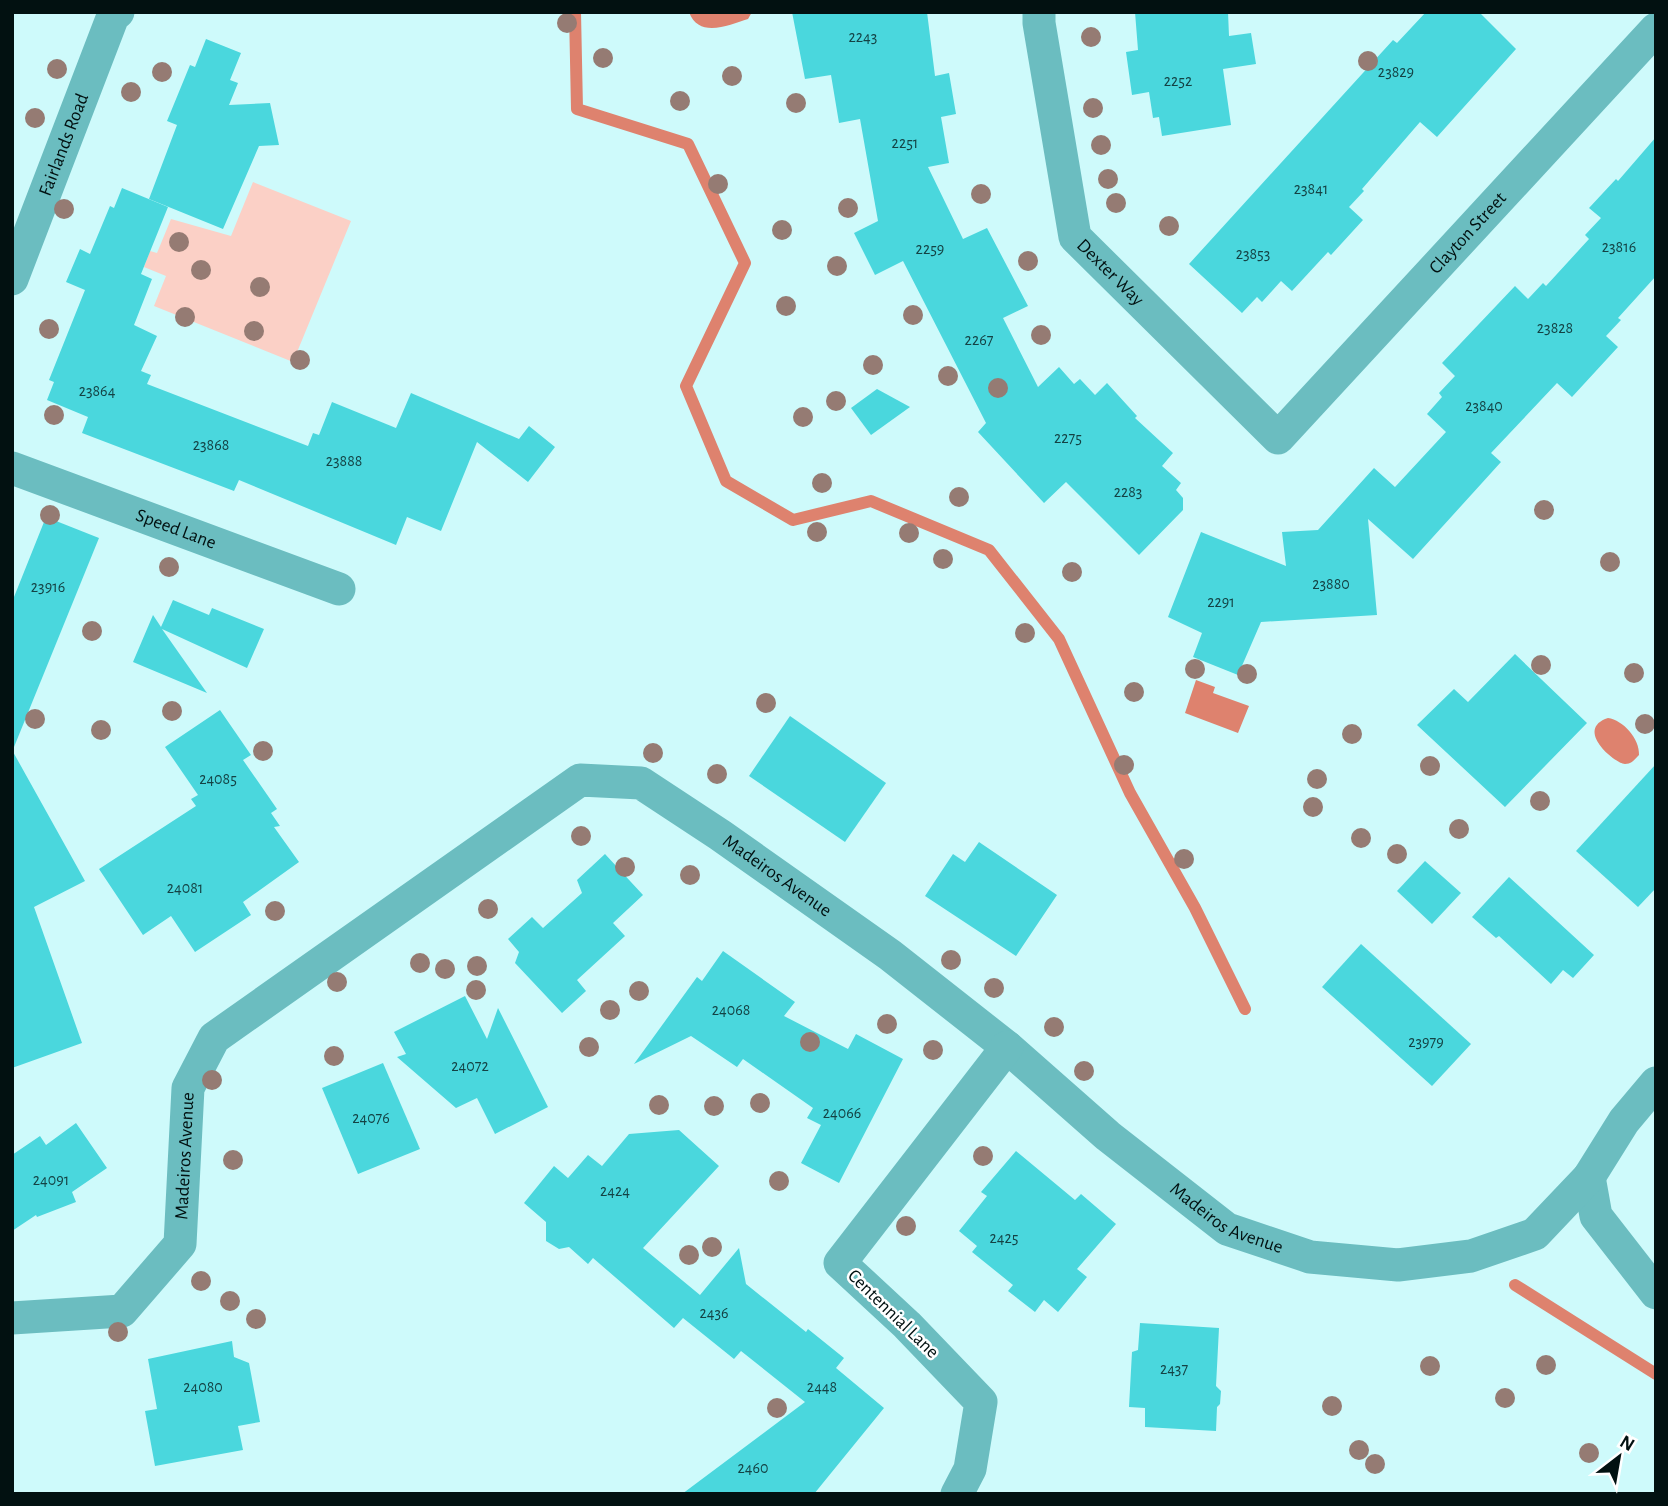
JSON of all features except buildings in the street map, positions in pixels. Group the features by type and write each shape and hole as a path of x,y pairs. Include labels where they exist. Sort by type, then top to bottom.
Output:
{"street":[{"name":"Fairlands Road","path":"12,279 113,16 118,12"},
{"name":"Dexter Way","path":"1039,12 1075,237 1278,438"},
{"name":"Clayton Street","path":"1278,438 1656,29"},
{"name":"Speed Lane","path":"12,468 339,589"},
{"name":"Madeiros Avenue","path":"12,1318 122,1311 180,1244 188,1088 214,1038 580,780 641,783 720,835 890,955 1007,1047 1108,1136 1227,1229 1310,1257 1398,1265 1471,1256 1535,1234 1588,1177 1624,1121 1656,1083"},
{"name":"Centennial Lane","path":"957,1494 970,1469 981,1402 907,1325 840,1263 1007,1047"},
{"path":"1588,1177 1597,1216 1656,1293"}],"shaded area":[{"path":"689,12 752,12 748,19 707,28 694,20"},
{"path":"253,182 351,221 293,362 154,306 166,276 144,267 150,251 157,253 171,219 231,236"},
{"path":"1196,680 1215,687 1213,693 1249,706 1238,733 1185,713"},
{"path":"1608,718 1625,726 1637,743 1639,755 1630,763 1625,764 1613,758 1596,737 1595,730 1599,723"}],"waterway":[{"path":"575,12 577,109 688,144 745,263 686,386 726,481 793,520 871,501 989,550 1059,639 1130,793 1195,908 1245,1009"},
{"path":"1515,1285 1656,1374"}]}
